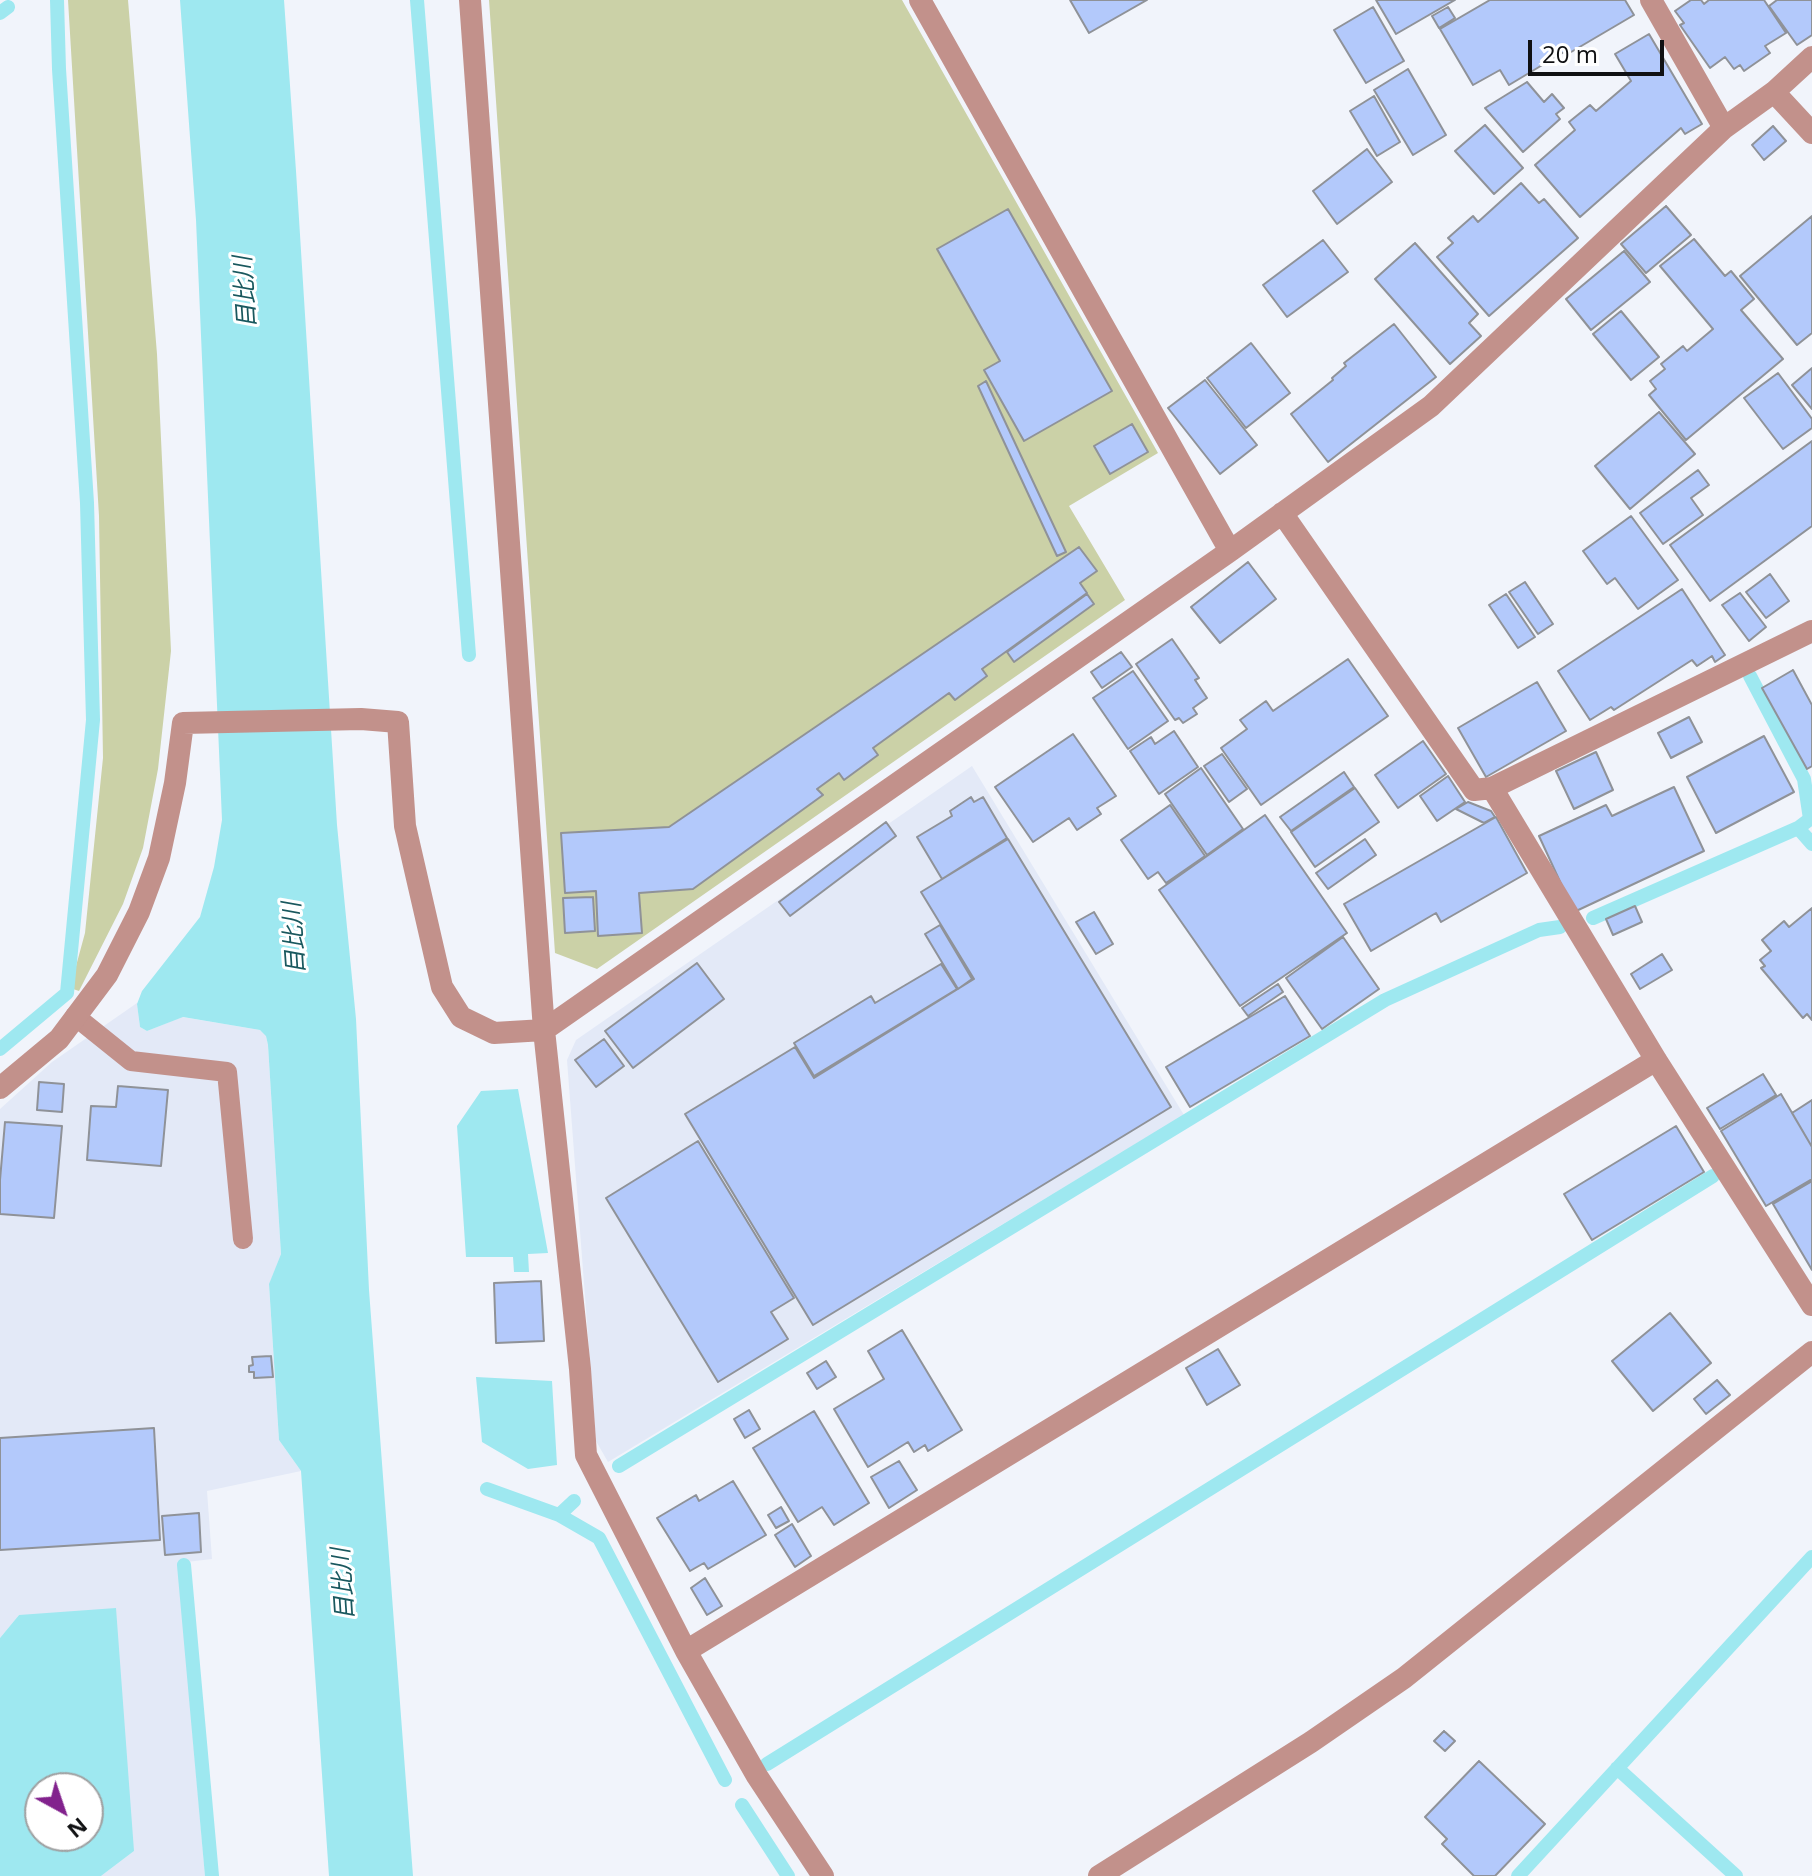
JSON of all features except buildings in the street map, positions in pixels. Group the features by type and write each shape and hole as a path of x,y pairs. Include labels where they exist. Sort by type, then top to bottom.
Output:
{"street":[{"path":"470,0 544,1030 580,1369 586,1455 686,1651 757,1776 823,1876"},
{"path":"920,0 1230,551"},
{"path":"1651,0 1724,128"},
{"path":"0,1088 59,1039 107,975 139,912 159,858 175,783 183,723 361,719 398,722 405,826 442,987 461,1017 494,1033 544,1030 1230,551 1431,406 1724,128 1774,92 1812,57"},
{"path":"1774,92 1812,133"},
{"path":"1282,513 1474,790 1492,788 1812,631"},
{"path":"1492,788 1656,1060 1812,1305"},
{"path":"686,1651 1656,1060"},
{"path":"1099,1876 1311,1742 1404,1678 1812,1352"}],"lane":[{"path":"75,1016 131,1061 227,1072 243,1239"}],"shaded area":[{"path":"972,766 1184,1115 608,1462 596,1441 567,1060 576,1040"},
{"path":"137,1003 140,1027 147,1031 182,1017 260,1030 266,1035 268,1045 281,1254 269,1285 279,1440 301,1471 207,1491 212,1559 178,1563 205,1876 101,1876 134,1851 104,1789 104,1772 96,1772 19,1615 0,1638 0,1109 52,1062"}],"green space":[{"path":"68,0 128,0 157,354 171,651 158,769 143,848 123,904 79,991 70,988 85,933 103,758 99,516"},
{"path":"489,0 902,0 1158,453 1069,506 1125,600 597,969 555,953"}],"water":[{"name":"目比川","path":"180,0 284,0 337,825 356,1019 369,1290 413,1876 329,1876 301,1471 279,1440 269,1284 281,1254 266,1036 260,1030 183,1017 147,1031 140,1027 137,1004 142,991 200,917 214,867 222,820 196,220"},
{"path":"518,1089 548,1253 528,1254 529,1272 514,1272 513,1257 466,1257 457,1126 481,1091"},
{"path":"476,1377 552,1381 557,1465 528,1469 482,1442"},
{"path":"116,1608 134,1851 101,1876 0,1876 0,1638 19,1615"}],"waterway":[{"path":"0,1049 67,993 93,720 87,503 57,0"},
{"path":"417,0 469,655"},
{"path":"0,13 8,7"},
{"path":"1750,676 1804,779 1810,819 1798,828"},
{"path":"1593,918 1798,828 1812,844"},
{"path":"619,1466 1385,1000 1539,930 1560,927"},
{"path":"767,1764 1713,1176"},
{"path":"487,1489 559,1515 599,1538 725,1780"},
{"path":"559,1515 574,1501"},
{"path":"1518,1876 1812,1557"},
{"path":"184,1565 212,1876"},
{"path":"1617,1768 1736,1876"},
{"path":"742,1805 788,1876"}]}
